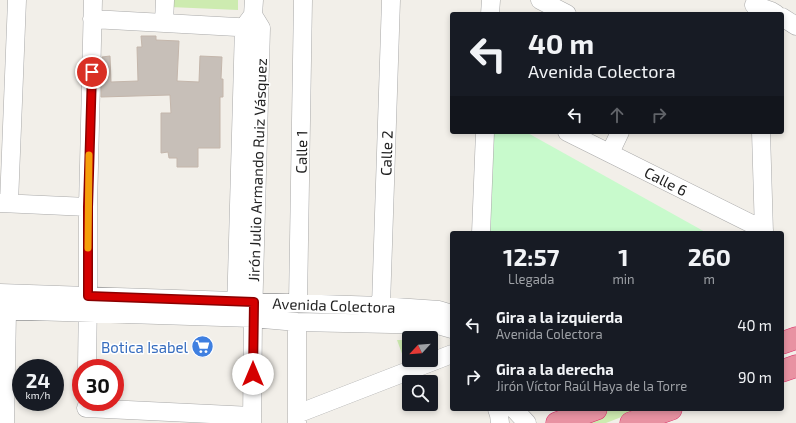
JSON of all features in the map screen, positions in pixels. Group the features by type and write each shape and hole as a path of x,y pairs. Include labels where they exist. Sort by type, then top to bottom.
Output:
{"highway":[{"path":"784,342 796,338"},
{"path":"557,423 590,411"},
{"path":"630,423 665,411"}],"street":[{"path":"17,0 4,203 88,207"},
{"path":"87,359 88,207 93,0"},
{"path":"164,22 165,0"},
{"name":"Calle 1","path":"298,303 303,0"},
{"name":"Calle 2","path":"381,306 391,0"},
{"path":"490,12 491,0"},
{"path":"540,0 563,12"},
{"path":"753,6 773,12"},
{"path":"92,19 164,22 253,17"},
{"name":"Jirón Julio Armando Ruiz Vásquez","path":"252,420 245,310 253,17"},
{"path":"784,18 796,26"},
{"path":"481,231 485,134"},
{"name":"Calle 6","path":"571,134 762,231"},
{"path":"610,153 619,134"},
{"path":"761,134 764,231"},
{"name":"Avenida Colectora","path":"0,293 88,305"},
{"name":"Avenida Colectora","path":"4,311 88,305 245,310 298,303 381,306 439,310 450,313"},
{"name":"Avenida Colectora","path":"245,310 297,322 438,325 450,328"},
{"path":"4,311 5,423"},
{"path":"297,322 297,418 450,355"},
{"path":"86,411 176,418 252,420"},
{"path":"498,411 500,423"},
{"path":"516,411 527,423"}],"green space":[{"path":"170,0 238,0 238,10 170,7"},
{"path":"493,134 530,134 703,231 489,231"},
{"path":"397,340 402,340 402,354"},
{"path":"608,411 637,411 606,423 575,423"}],"building":[{"path":"141,36 156,36 156,40 179,41 177,81 199,82 200,56 222,57 221,79 223,79 223,97 220,97 220,148 198,148 198,167 177,167 177,158 169,158 168,152 161,153 161,113 171,113 170,95 101,97 102,57 110,56 111,82 138,81 137,47 142,47"}],"slow traffic":[{"path":"88,248 89,155"}],"place":[{"name":"Botica Isabel","path":"203,347"}],"route":[{"path":"92,72 88,207 88,296 254,302 253,374"}]}
